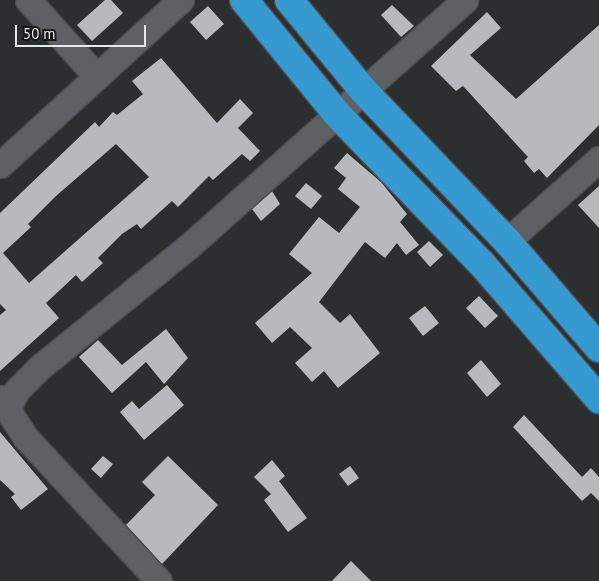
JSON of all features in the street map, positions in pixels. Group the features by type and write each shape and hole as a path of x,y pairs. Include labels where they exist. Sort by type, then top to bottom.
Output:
{"highway":[{"path":"244,0 336,114 482,264 599,400"},
{"path":"289,0 363,90 508,241 599,348"}],"street":[{"path":"28,0 97,77"},
{"path":"0,165 181,0"},
{"path":"159,581 26,438 4,403 40,367 189,246 466,0"},
{"path":"508,241 599,159"}],"building":[{"path":"105,0 111,0 123,13 92,41 77,25"},
{"path":"392,5 414,26 401,37 381,15"},
{"path":"208,6 224,24 206,40 190,22"},
{"path":"487,12 501,28 470,55 516,99 599,25 599,125 547,178 539,169 534,173 524,161 528,157 463,86 456,91 431,66"},
{"path":"161,58 217,123 240,99 253,113 238,128 260,151 250,161 242,154 213,180 209,176 178,207 172,201 141,229 137,224 122,234 98,258 103,263 82,282 76,275 46,303 59,318 0,371 0,315 6,310 0,304 0,213 95,122 99,127 113,112 117,115 143,94 132,81","holes":["116,144 149,177 29,283 3,253 31,227 28,224 56,196"]},
{"path":"347,153 381,182 407,214 400,222 419,245 406,255 397,243 385,258 365,242 319,302 340,323 350,314 380,353 338,388 324,371 312,382 295,363 312,348 290,327 272,343 255,323 312,273 289,254 319,217 339,233 360,207 338,189 346,178 334,168"},
{"path":"306,183 322,196 311,209 295,196"},
{"path":"599,186 599,228 578,205"},
{"path":"272,191 280,204 261,221 252,209"},
{"path":"429,241 443,255 430,267 417,252"},
{"path":"479,296 498,316 485,328 466,308"},
{"path":"425,306 439,323 423,336 409,318"},
{"path":"166,329 188,358 164,384 146,362 112,393 79,357 98,340 122,365"},
{"path":"481,360 501,384 487,397 467,373"},
{"path":"167,385 184,405 144,440 120,412 132,401 139,409"},
{"path":"524,415 582,477 591,468 599,477 599,501 591,493 582,501 513,427"},
{"path":"0,432 48,489 21,510 11,497 15,494 0,480"},
{"path":"103,456 113,464 101,478 91,469"},
{"path":"168,456 218,505 162,564 126,525 155,495 142,482"},
{"path":"272,460 285,476 279,481 307,518 288,532 264,500 271,494 254,477"},
{"path":"350,466 359,478 348,486 339,474"},
{"path":"351,561 371,581 332,581"}]}
